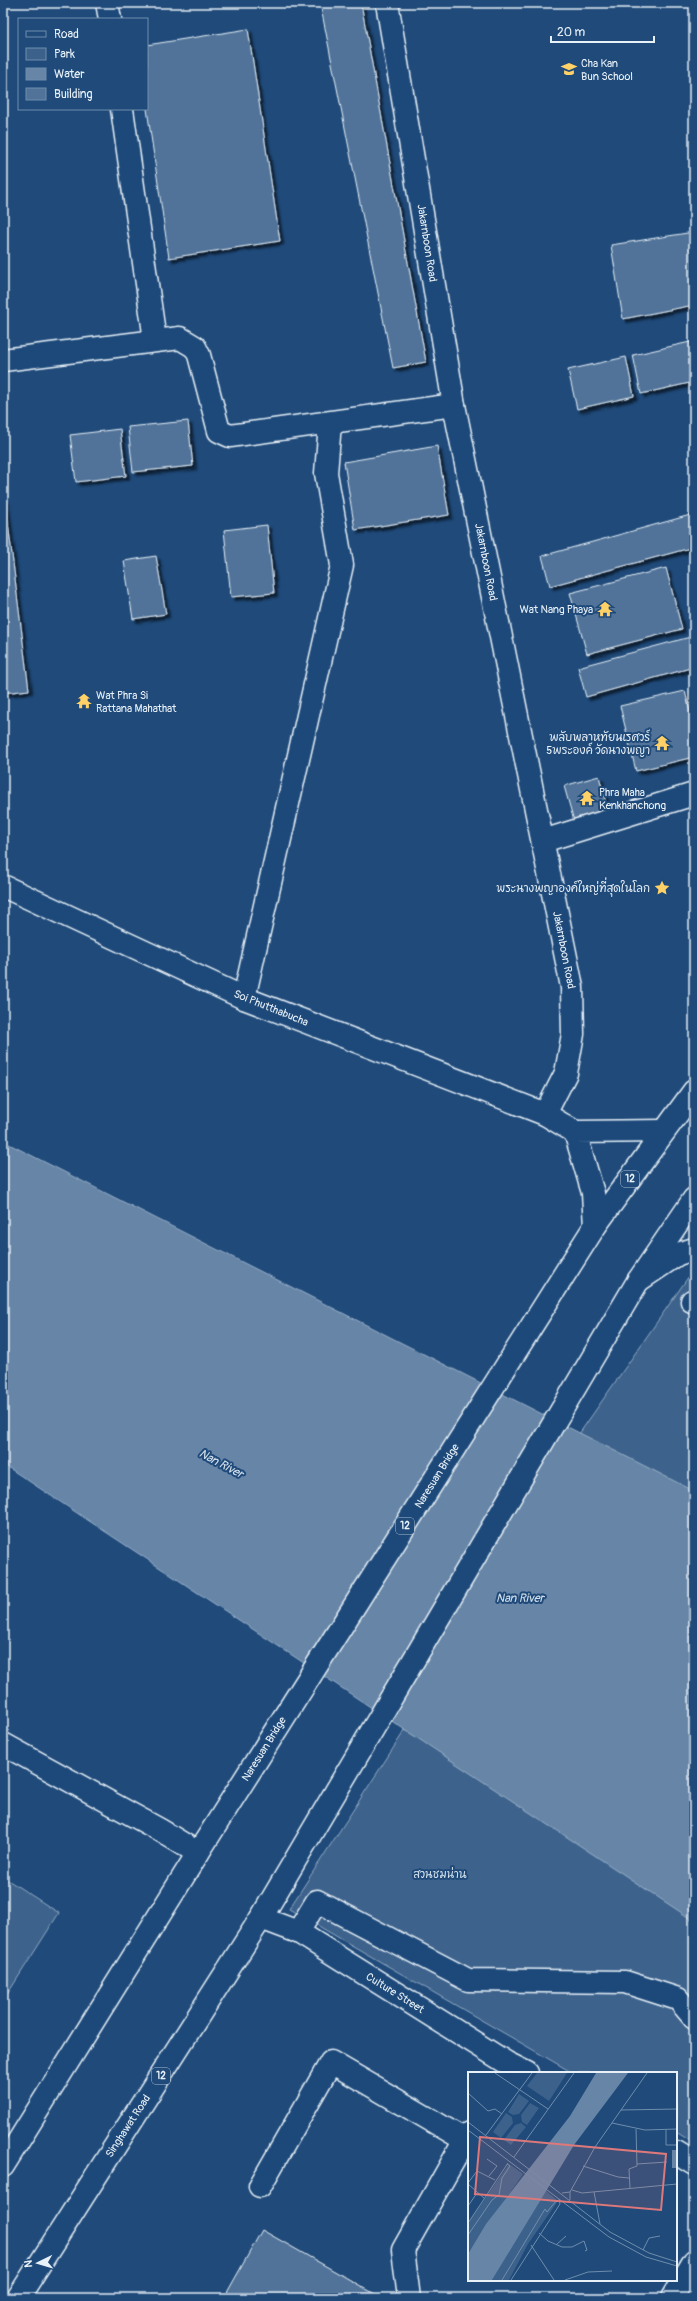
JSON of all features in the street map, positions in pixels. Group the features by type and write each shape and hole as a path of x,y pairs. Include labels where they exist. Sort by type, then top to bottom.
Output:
{"street":[{"path":"107,3 110,18"},
{"name":"Jakarnboon Road","path":"387,3 454,405 572,987 573,1034 566,1073 545,1114"},
{"path":"122,110 155,340"},
{"path":"3,360 180,338 195,347 199,355 219,431 230,436 454,405"},
{"path":"244,998 342,565 326,473 330,423"},
{"path":"542,841 694,794"},
{"name":"Soi Phutthabucha","path":"3,886 244,998 545,1114 575,1132"},
{"name":"12","path":"595,1226 694,1091"},
{"path":"595,1226 593,1192 575,1132 664,1131"},
{"name":"12","path":"638,1281 694,1199"},
{"name":"Naresuan Bridge","path":"198,1853 595,1226"},
{"path":"638,1281 686,1252"},
{"name":"Singhawat Road","path":"18,2298 261,1918 638,1281"},
{"path":"3,1744 160,1830 198,1853"},
{"name":"12","path":"3,2166 198,1853"},
{"path":"298,1932 317,1901 468,1980 625,1982 678,1999 694,2018"},
{"name":"Culture Street","path":"261,1918 298,1932 505,2068 523,2072"},
{"path":"260,2186 331,2062 467,2136 403,2250 409,2298"},
{"path":"677,2153 694,2162"},
{"path":"672,2298 691,2272"}],"green space":[{"path":"689,1276 694,1278 694,1524 563,1457"},
{"name":"สวนชมน่าน","path":"405,1730 694,1902 694,2143 677,2133 677,2072 571,2072 289,1909"},
{"path":"3,1877 59,1913 3,2001"}],"water":[{"name":"Nan River","path":"3,1141 694,1491 694,1921 3,1464"}],"building":[{"path":"320,3 361,3 426,362 393,368"},
{"path":"248,29 280,241 169,258 147,110 148,45"},
{"path":"694,232 694,305 623,319 611,245"},
{"path":"690,342 694,359 694,382 641,394 633,355"},
{"path":"626,357 634,396 577,409 568,370"},
{"path":"188,421 193,466 133,472 128,427"},
{"path":"120,429 126,476 76,482 70,435"},
{"path":"437,446 449,515 355,530 344,462"},
{"path":"3,499 5,499 29,690 3,693"},
{"path":"694,514 694,547 550,586 542,556"},
{"path":"267,525 274,593 231,597 224,530"},
{"path":"156,556 166,614 133,619 124,561"},
{"path":"694,567 694,583 690,568"},
{"path":"666,568 682,629 587,654 570,593"},
{"path":"694,636 694,667 586,697 578,667"},
{"name":"พลับพลาหทัยนเรศวร์ 5พระองค์ วัดนางพญา","path":"685,691 694,728 694,757 636,771 620,706"},
{"name":"Phra Maha Kenkhanchong","path":"599,776 608,811 574,821 564,786"},
{"path":"262,2230 382,2298 224,2298"}],"place":[{"name":"Cha Kan Bun School","path":"569,69"},
{"name":"Wat Nang Phaya","path":"605,609"},
{"name":"Wat Phra Si Rattana Mahathat","path":"84,701"},
{"name":"พลับพลาหทัยนเรศวร์ 5พระองค์ วัดนางพญา","path":"662,743"},
{"name":"Phra Maha Kenkhanchong","path":"587,798"},
{"name":"พระนางพญาองค์ใหญ่ที่สุดในโลก","path":"662,888"}]}
